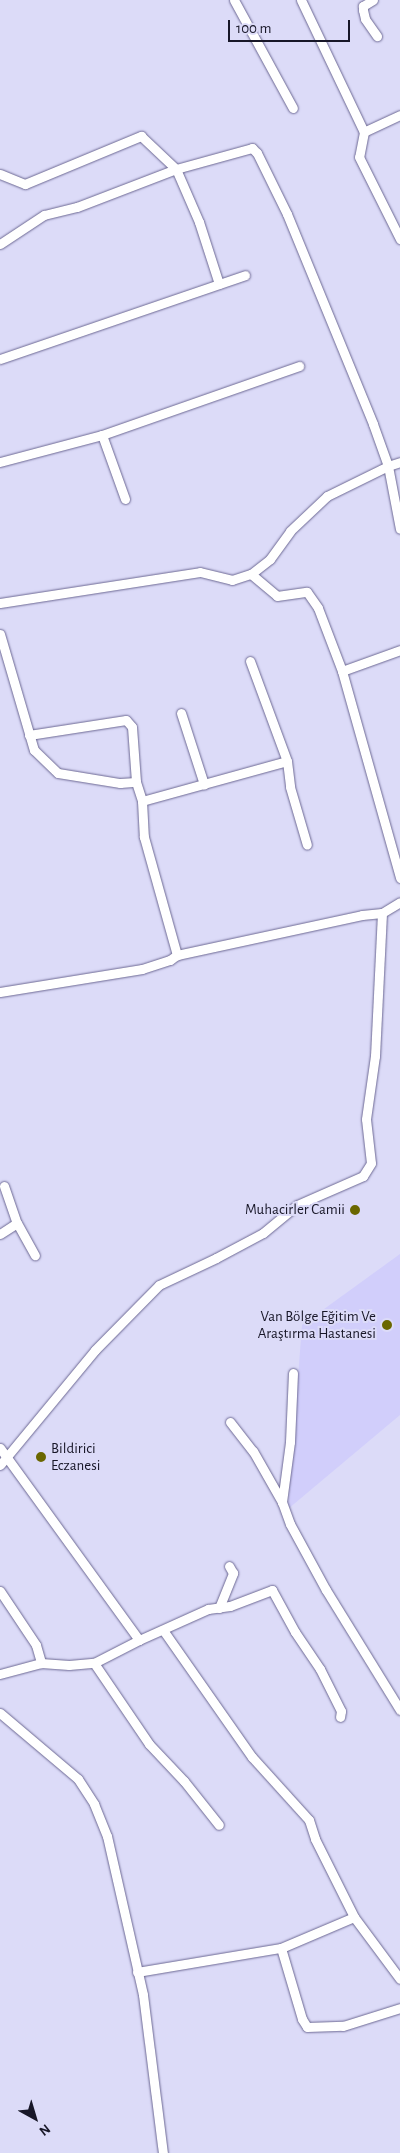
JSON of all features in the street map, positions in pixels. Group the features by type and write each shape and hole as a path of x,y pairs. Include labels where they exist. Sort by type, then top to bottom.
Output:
{"street":[{"path":"234,0 293,108"},
{"path":"301,0 364,132 358,156 360,164 400,239"},
{"path":"373,0 364,6 363,10 365,19 377,36"},
{"path":"364,132 400,115"},
{"path":"0,174 24,184 140,136 176,169 199,222 219,284"},
{"path":"0,244 44,215 78,207 176,169 252,148 257,153 287,214 326,306 388,466 400,528"},
{"path":"0,359 245,276"},
{"path":"0,462 102,435 299,366"},
{"path":"102,435 126,499"},
{"path":"0,603 200,572 232,580 251,574 270,559 290,532 327,496 400,462"},
{"path":"251,574 277,596 307,592 318,608 342,671 400,878"},
{"path":"0,634 28,735 34,750 58,773 120,783 136,782"},
{"path":"342,671 400,650"},
{"path":"250,661 287,761 290,787 307,845"},
{"path":"181,713 204,784"},
{"path":"28,735 126,720 132,727 136,782 142,801 144,837 177,955"},
{"path":"142,801 287,761"},
{"path":"0,992 142,969 170,960 177,955 353,917 382,913 400,902"},
{"path":"0,1465 95,1350 159,1285 256,1238 297,1204 363,1176 370,1163 366,1119 375,1056 382,913"},
{"path":"4,1186 17,1223 35,1255"},
{"path":"0,1234 17,1223"},
{"path":"282,1502 290,1442 294,1374"},
{"path":"230,1422 253,1451 282,1502 290,1524 326,1590 400,1710"},
{"path":"0,1448 138,1640"},
{"path":"219,1608 233,1572 229,1566"},
{"path":"0,1674 41,1663 69,1665 94,1663 138,1640 208,1609 230,1606 272,1590 342,1710 340,1717"},
{"path":"0,1591 36,1645 41,1663"},
{"path":"163,1630 252,1757 309,1820 315,1839 354,1917 400,1978"},
{"path":"94,1663 149,1744 184,1782 219,1825"},
{"path":"0,1713 78,1779 94,1804 107,1836 143,1995 163,2153"},
{"path":"137,1972 281,1948 354,1917"},
{"path":"281,1948 302,2019 307,2027 343,2026 400,2008"}],"shaded area":[{"path":"400,1254 400,1415 288,1509 302,1325"}],"place":[{"name":"Muhacirler Camii","path":"355,1210"},
{"name":"Van Bölge Eğitim Ve Araştırma Hastanesi","path":"387,1325"},
{"name":"Bildirici Eczanesi","path":"41,1457"}]}
